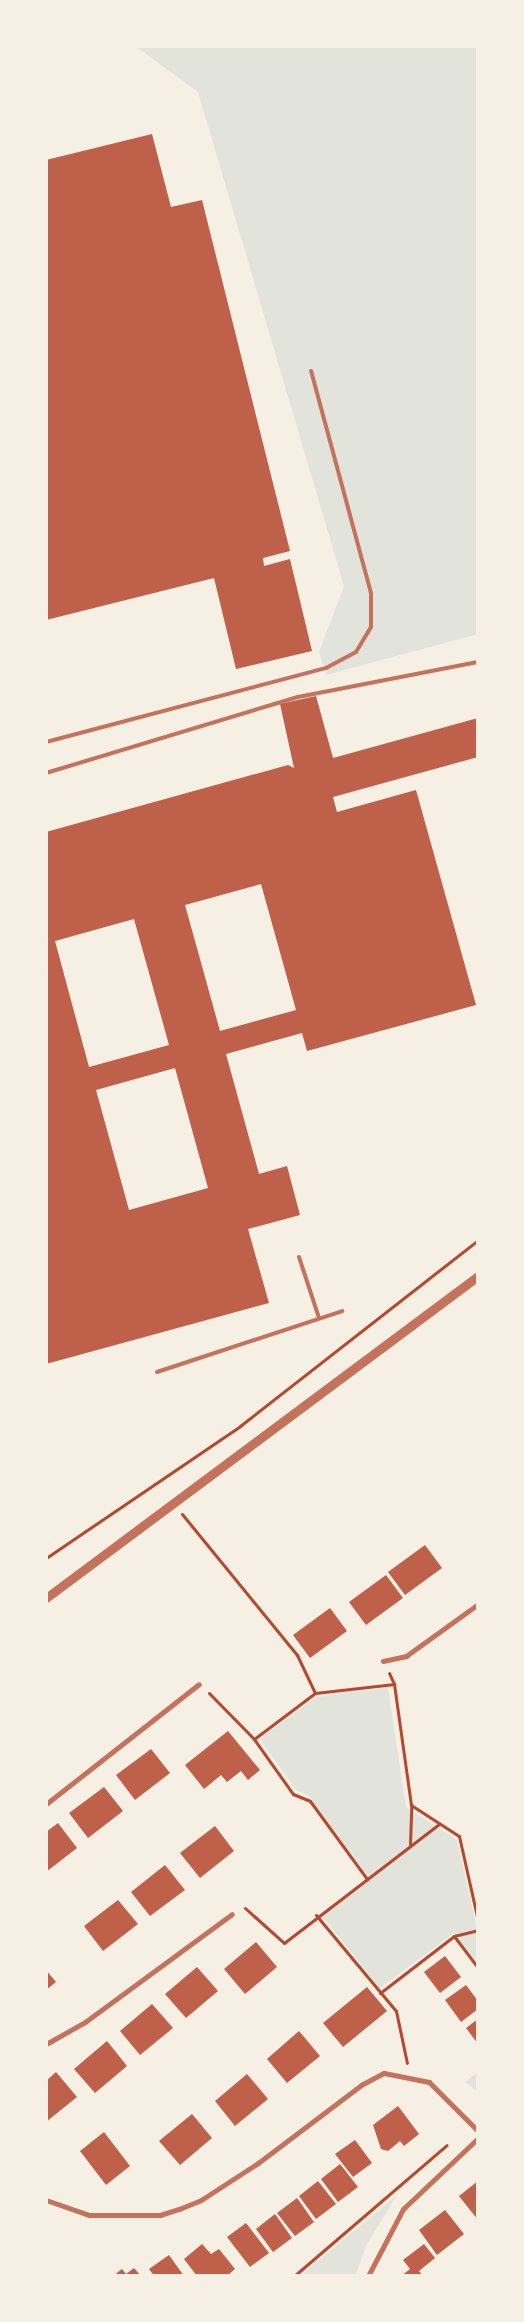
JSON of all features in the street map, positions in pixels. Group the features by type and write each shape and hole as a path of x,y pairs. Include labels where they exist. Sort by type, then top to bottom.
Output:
{"street":[{"path":"46,1598 478,1276"},
{"path":"384,1661 406,1656 478,1604"},
{"path":"46,1804 200,1684"},
{"path":"46,2044 85,2022 232,1914"},
{"path":"46,2200 89,2215 160,2215 172,2211 201,2200 258,2163 361,2085 384,2073 407,2076 429,2082 478,2132"},
{"path":"368,2276 402,2209 478,2138"}],"lane":[{"path":"46,742 326,668 356,652 371,627 371,593 311,371"},
{"path":"46,772 298,697 478,662"},
{"path":"299,1257 320,1318"},
{"path":"158,1372 342,1311"}],"path":[{"path":"46,1558 240,1426 478,1240"},
{"path":"173,1504 297,1655 315,1694"},
{"path":"384,1661 394,1684 411,1805 410,1844"},
{"path":"200,1684 254,1739 293,1794 310,1802 367,1879"},
{"path":"254,1739 315,1694 394,1684"},
{"path":"411,1805 460,1836 478,1921"},
{"path":"232,1914 241,1905 284,1943 316,1914 367,1879 410,1844 440,1824"},
{"path":"316,1914 380,1994 396,2011 404,2030 407,2076"},
{"path":"380,1994 454,1936 478,1930"},
{"path":"454,1936 478,1968"},
{"path":"294,2276 449,2143"}],"shaded area":[{"path":"135,46 478,46 478,634 326,675 319,652 344,586 198,92"},
{"path":"388,1688 406,1807 457,1840 478,1932 478,1964 454,1933 380,1988 322,1916 370,1879 309,1796 296,1790 260,1739 316,1697"},
{"path":"478,2072 478,2092 465,2082"},
{"path":"397,2195 367,2244 355,2276 300,2276"}],"building":[{"path":"152,134 171,207 202,200 290,551 263,558 264,566 290,559 312,651 236,669 214,578 46,620 46,160"},
{"path":"316,696 333,758 478,718 478,757 333,797 337,812 416,790 476,1005 307,1051 302,1033 226,1054 259,1174 287,1166 300,1215 248,1229 269,1303 46,1364 46,832 288,765 294,768 280,704","holes":["261,884 296,1010 220,1031 185,905","134,919 169,1045 89,1067 55,941","175,1068 208,1188 129,1210 96,1090"]},
{"path":"425,1545 442,1568 405,1595 388,1572"},
{"path":"386,1575 403,1598 366,1625 349,1602"},
{"path":"330,1608 347,1631 310,1658 293,1635"},
{"path":"228,1731 260,1770 248,1780 241,1771 227,1782 221,1775 204,1789 185,1765"},
{"path":"151,1749 170,1773 135,1800 116,1775"},
{"path":"104,1787 123,1811 88,1838 69,1813"},
{"path":"58,1823 77,1848 46,1872 46,1832"},
{"path":"215,1826 234,1851 200,1878 180,1853"},
{"path":"165,1865 185,1890 150,1916 131,1892"},
{"path":"118,1900 138,1924 103,1951 84,1926"},
{"path":"256,1942 277,1967 245,1994 224,1969"},
{"path":"445,1956 461,1977 440,1993 424,1972"},
{"path":"197,1967 218,1991 186,2018 165,1994"},
{"path":"46,1970 56,1982 46,1990"},
{"path":"466,1985 478,2001 478,2009 461,2022 445,2000"},
{"path":"367,1987 387,2011 343,2047 323,2023"},
{"path":"152,2004 173,2028 140,2055 120,2031"},
{"path":"478,2019 478,2044 466,2028"},
{"path":"299,2031 320,2056 287,2083 267,2059"},
{"path":"107,2041 127,2066 95,2093 74,2069"},
{"path":"56,2072 77,2097 46,2122 46,2081"},
{"path":"247,2074 268,2099 235,2126 215,2101"},
{"path":"398,2106 419,2134 404,2146 400,2141 388,2151 381,2149 373,2125"},
{"path":"192,2114 212,2138 180,2165 159,2141"},
{"path":"104,2132 130,2166 106,2185 80,2151"},
{"path":"355,2140 372,2163 353,2177 335,2154"},
{"path":"340,2164 358,2187 338,2202 321,2179"},
{"path":"318,2181 336,2204 316,2219 299,2196"},
{"path":"478,2181 478,2220 459,2196"},
{"path":"297,2198 314,2222 295,2236 277,2213"},
{"path":"445,2210 464,2234 437,2255 419,2230"},
{"path":"275,2214 292,2238 273,2252 256,2229"},
{"path":"246,2223 269,2253 250,2267 227,2237"},
{"path":"202,2244 211,2254 219,2249 235,2269 227,2276 197,2276 184,2259"},
{"path":"424,2244 435,2258 419,2271 423,2276 401,2276 410,2269 403,2260"},
{"path":"169,2255 184,2276 154,2276 149,2269"},
{"path":"134,2268 141,2276 113,2276 122,2269 126,2274"}]}
